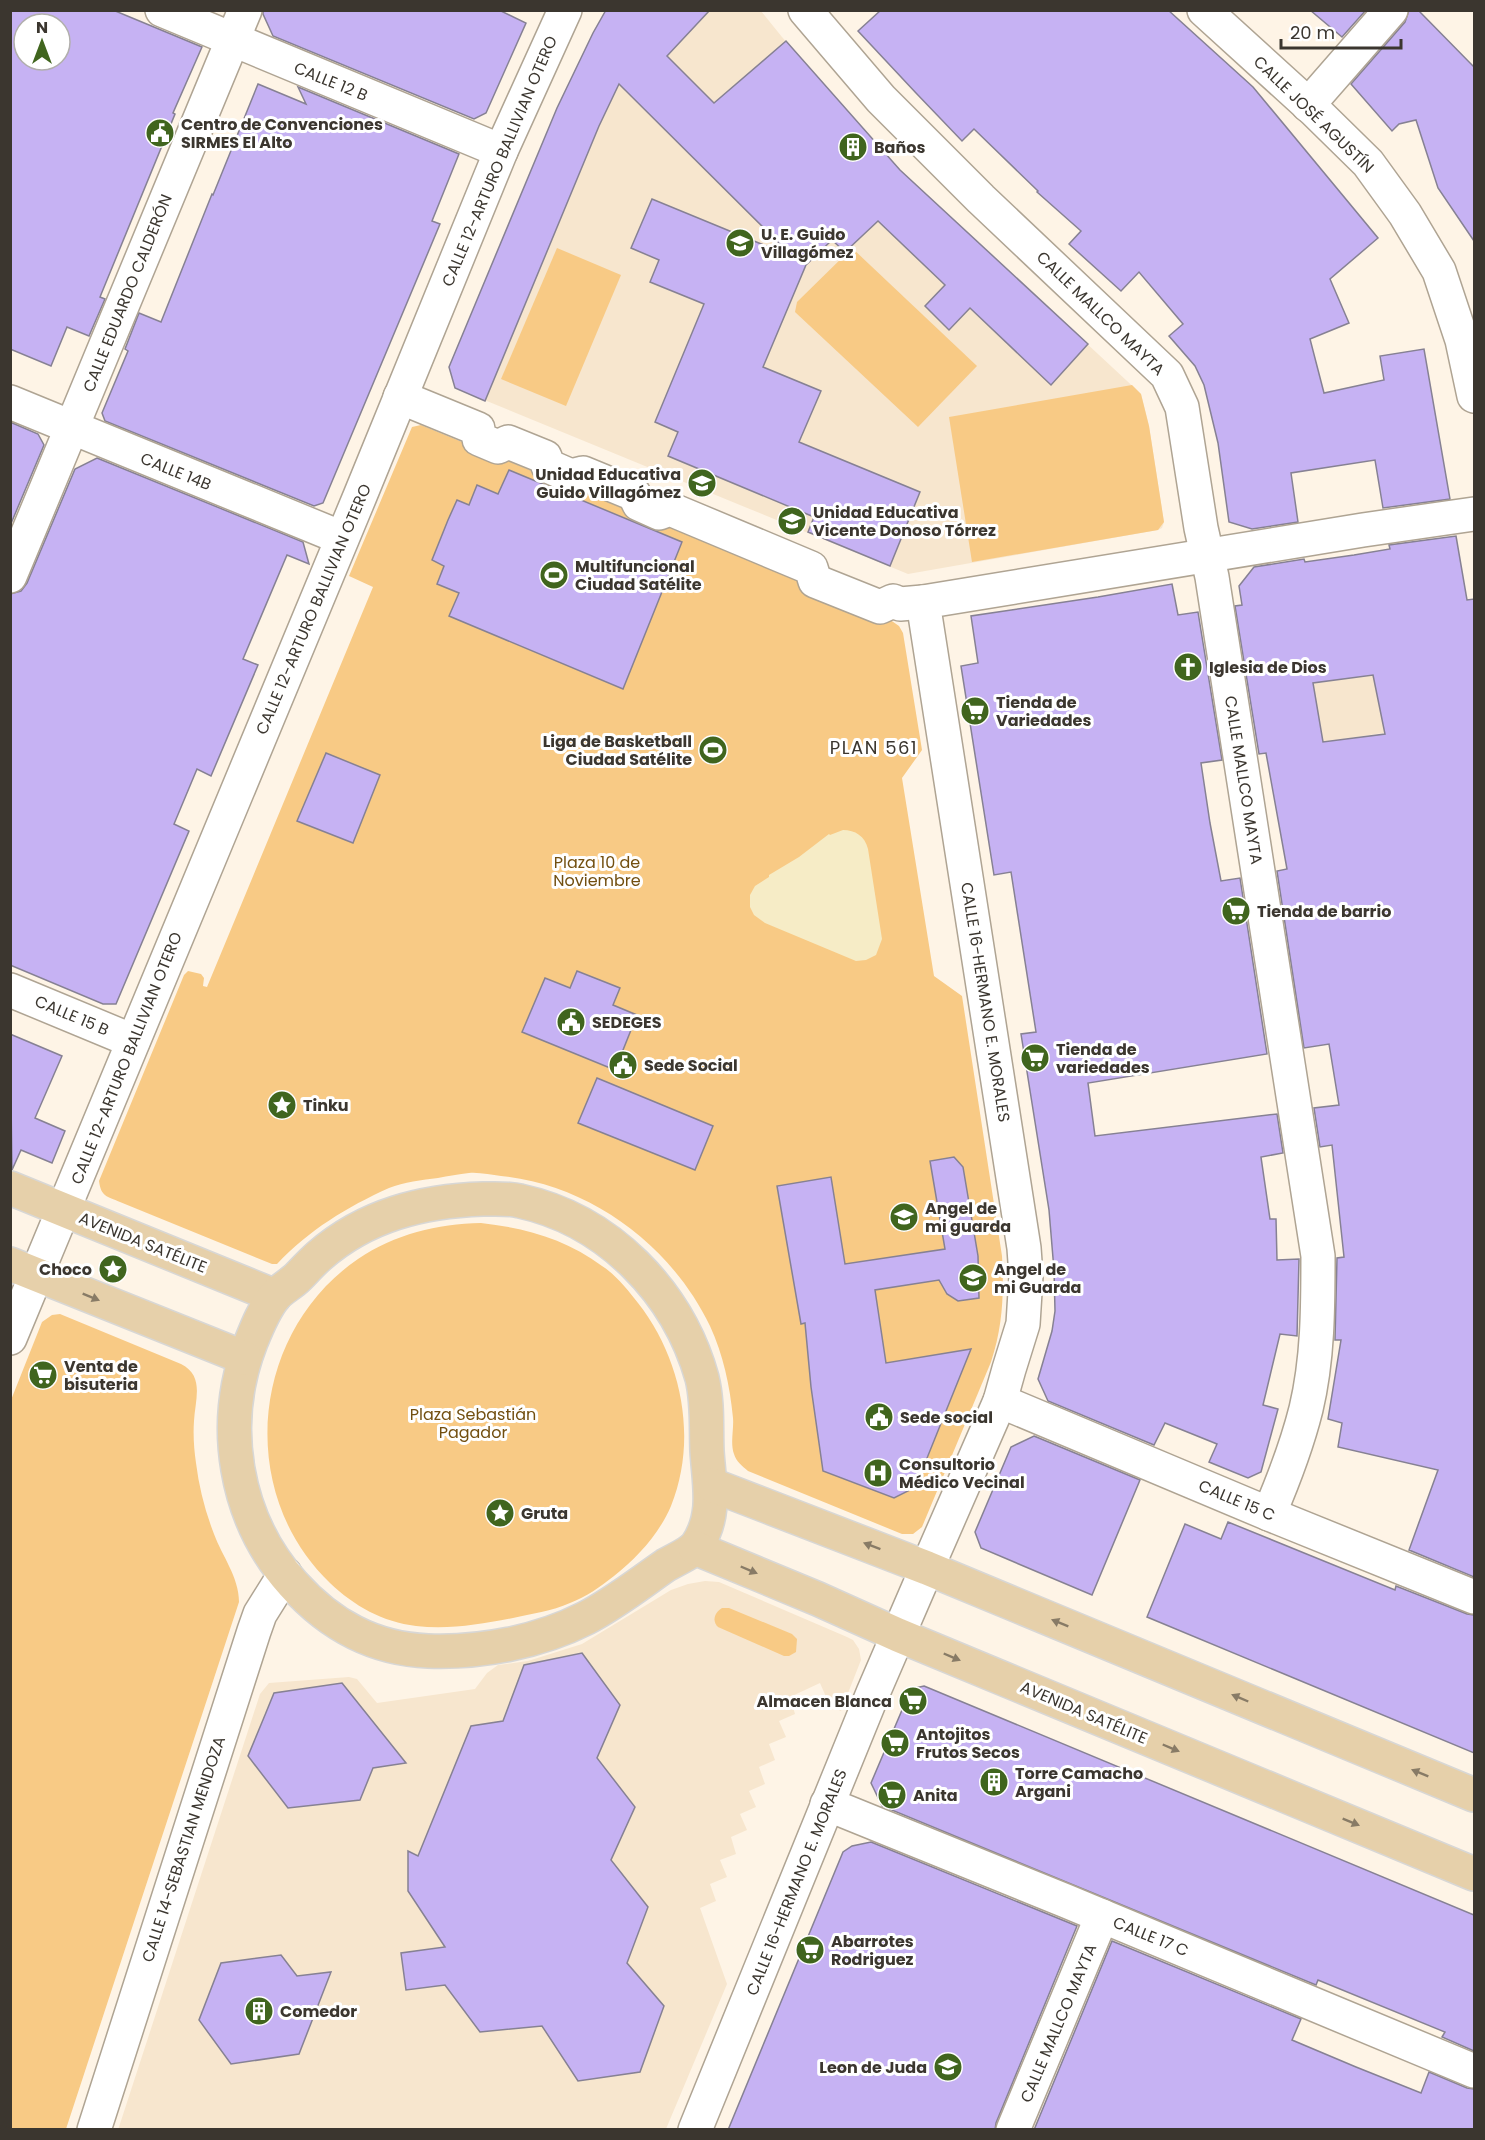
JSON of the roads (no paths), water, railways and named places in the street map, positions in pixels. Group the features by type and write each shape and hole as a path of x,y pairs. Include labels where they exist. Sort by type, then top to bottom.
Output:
{"main road":[{"name":"AVENIDA SATÉLITE","path":"10,1188 275,1296"},
{"path":"450,1200 516,1200 548,1209 578,1222 608,1240 642,1272 677,1317 692,1348 703,1382 707,1417 707,1452 712,1485 708,1520 695,1548 622,1597 585,1618 550,1633 509,1643 464,1651 398,1649 371,1641 347,1629 303,1595 285,1574 260,1538 242,1490 237,1465 234,1413 237,1388 254,1334 275,1296 321,1254 350,1234 382,1217 417,1205 450,1200"},
{"path":"23,1270 245,1358"},
{"path":"712,1485 927,1568 1474,1795"},
{"name":"AVENIDA SATÉLITE","path":"695,1548 898,1635 1474,1874"}],"street":[{"name":"CALLE 12 B","path":"162,10 238,25 501,151"},
{"name":"CALLE 12-ARTURO BALLIVIAN OTERO","path":"23,1270 64,1210 501,151 565,10"},
{"name":"CALLE MALLCO MAYTA","path":"805,10 881,99 1167,375 1182,407 1201,528 1218,611 1318,1256 1317,1327 1306,1408 1292,1458 1269,1514"},
{"name":"CALLE JOSÉ AGUSTÍN","path":"1204,10 1368,163 1405,214 1439,271 1462,340 1474,396"},
{"path":"1308,105 1390,10"},
{"name":"CALLE EDUARDO CALDERÓN","path":"10,576 238,25"},
{"path":"400,397 440,423 478,429 479,439 498,447 508,442 545,457 548,466 571,476 634,494 639,504 659,513 670,509 710,535 811,568 823,563 888,590 889,604 1474,514"},
{"name":"CALLE 14B","path":"10,402 342,538"},
{"name":"CALLE 16-HERMANO E. MORALES","path":"695,2130 827,1804 1000,1401 1023,1324 1026,1276 1024,1248 889,604"},
{"name":"CALLE 15 B","path":"10,990 133,1041"},
{"path":"10,1338 23,1270"},
{"name":"CALLE 15 C","path":"1000,1401 1474,1597"},
{"name":"CALLE 14-SEBASTIAN MENDOZA","path":"94,2130 254,1631 260,1614 285,1574"},
{"name":"CALLE 17 C","path":"827,1804 1474,2071"},
{"name":"CALLE MALLCO MAYTA","path":"1013,2130 1102,1916"}],"place":[{"name":"Centro de Convenciones SIRMES El Alto","path":"160,133"},
{"name":"Baños","path":"853,147"},
{"name":"U. E. Guido Villagómez","path":"740,243"},
{"name":"Unidad Educativa Guido Villagómez","path":"702,483"},
{"name":"Unidad Educativa Vicente Donoso Tórrez","path":"792,521"},
{"name":"Multifuncional Ciudad Satélite","path":"554,575"},
{"name":"Iglesia de Dios","path":"1188,667"},
{"name":"Tienda de Variedades","path":"975,711"},
{"name":"Liga de Basketball Ciudad Satélite","path":"713,750"},
{"name":"Tienda de barrio","path":"1236,911"},
{"name":"SEDEGES","path":"571,1022"},
{"name":"Tienda de variedades","path":"1035,1058"},
{"name":"Sede Social","path":"623,1065"},
{"name":"Tinku","path":"282,1105"},
{"name":"Angel de mi guarda","path":"904,1217"},
{"name":"Choco","path":"113,1269"},
{"name":"Angel de mi Guarda","path":"973,1278"},
{"name":"Venta de bisuteria","path":"43,1375"},
{"name":"Sede social","path":"879,1417"},
{"name":"Consultorio Médico Vecinal","path":"878,1473"},
{"name":"Gruta","path":"500,1513"},
{"name":"Almacen Blanca","path":"913,1701"},
{"name":"Antojitos Frutos Secos","path":"895,1743"},
{"name":"Torre Camacho Argani","path":"994,1782"},
{"name":"Anita","path":"892,1795"},
{"name":"Abarrotes Rodriguez","path":"810,1950"},
{"name":"Comedor","path":"259,2011"},
{"name":"Leon de Juda","path":"948,2067"}],"district":[{"name":"PLAN 561","path":"874,748"}],"park label":[{"name":"Plaza 10 de Noviembre","path":"597,871"},
{"name":"Plaza Sebastián Pagador","path":"473,1423"}]}
